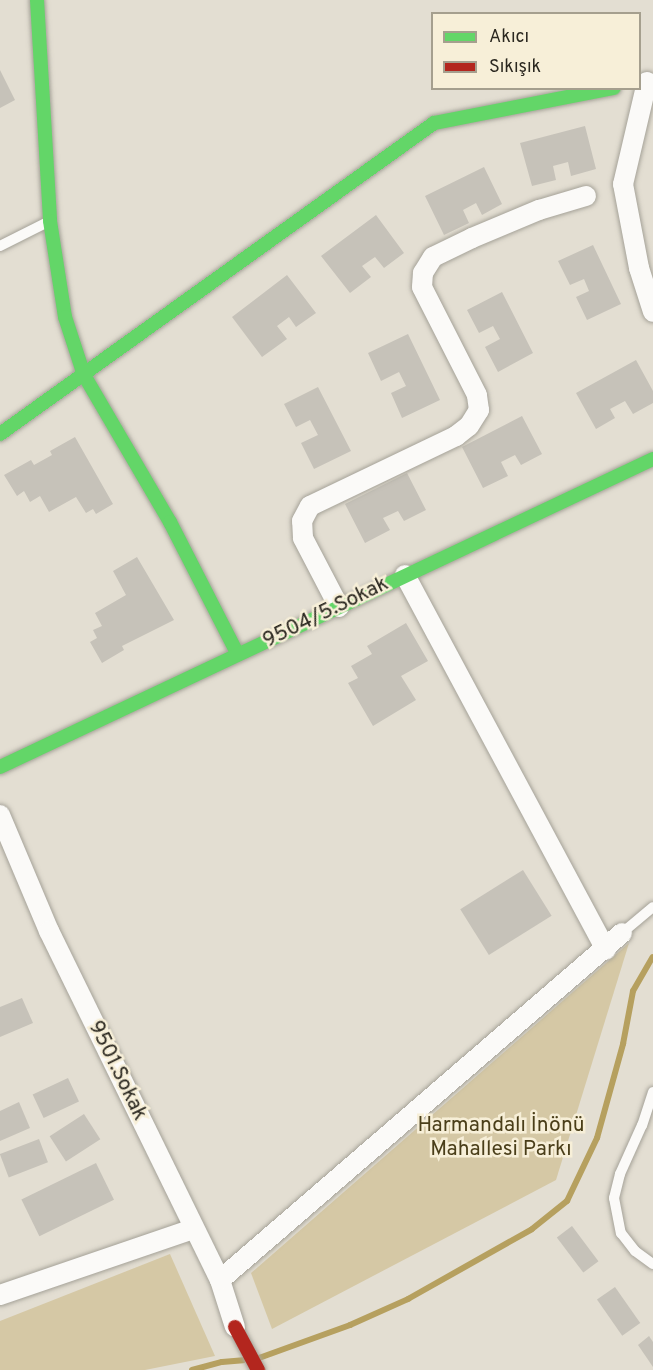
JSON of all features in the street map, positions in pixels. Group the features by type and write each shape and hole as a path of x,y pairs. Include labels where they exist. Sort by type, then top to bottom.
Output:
{"street":[{"path":"37,0 50,221 65,317 84,375 170,522 238,655"},
{"path":"646,82 623,184 639,268 653,312"},
{"path":"0,434 434,123 604,90"},
{"path":"339,607 303,538 302,521 310,506 456,436 469,426 479,410 477,395 422,287 423,273 433,257 462,243 538,210 586,196"},
{"name":"9504/5.Sokak","path":"0,767 653,459"},
{"path":"405,575 606,950"},
{"name":"9501.Sokak","path":"0,815 50,931 193,1229 220,1280 235,1327"},
{"path":"220,1280 606,950 622,933"},
{"path":"0,1295 193,1229"},
{"path":"235,1327 258,1370"}],"lane":[{"path":"0,246 50,221"},
{"path":"622,933 653,907"},
{"path":"653,1092 642,1125 620,1174 614,1198 621,1233 635,1251 653,1263"}],"green space":[{"name":"Harmandalı İnönü Mahallesi Parkı","path":"629,943 556,1180 272,1329 251,1273"},
{"path":"170,1254 215,1356 145,1370 0,1370 0,1321"}],"building":[{"path":"0,70 15,100 0,108"},
{"path":"585,126 596,169 571,176 568,162 553,166 556,180 532,186 520,143"},
{"path":"484,167 502,204 482,215 476,203 463,210 469,223 444,235 425,196"},
{"path":"376,215 404,253 384,268 375,257 362,266 371,277 350,293 321,256"},
{"path":"593,245 621,304 587,320 576,297 589,291 584,279 570,285 558,261"},
{"path":"287,275 316,313 296,327 289,317 277,326 287,339 262,357 232,317"},
{"path":"502,292 533,353 498,372 485,347 500,339 493,326 479,333 467,310"},
{"path":"408,334 440,400 402,418 391,393 406,386 399,372 381,381 368,353"},
{"path":"636,360 653,391 653,403 633,414 625,401 610,409 615,418 596,429 576,393"},
{"path":"318,387 351,451 314,469 301,443 318,435 310,420 296,427 284,404"},
{"path":"522,416 542,454 521,465 515,455 501,462 508,476 483,488 462,447"},
{"path":"75,437 113,504 96,514 93,509 86,513 76,497 49,512 40,496 30,502 24,491 17,496 4,475 31,460 34,465 52,455 50,451"},
{"path":"407,473 426,510 404,521 398,511 383,518 390,530 365,543 345,504"},
{"path":"137,557 174,620 122,646 124,650 102,663 90,642 97,638 93,630 102,626 95,613 126,595 113,571"},
{"path":"406,623 428,661 401,676 416,700 373,726 348,683 358,678 351,666 372,654 367,646"},
{"path":"523,870 552,916 489,955 460,909"},
{"path":"22,998 33,1023 0,1037 0,1007"},
{"path":"68,1078 79,1102 44,1118 33,1094"},
{"path":"19,1102 30,1128 0,1141 0,1111"},
{"path":"84,1114 100,1139 66,1161 50,1136"},
{"path":"39,1139 48,1162 9,1177 0,1154"},
{"path":"96,1163 114,1200 39,1236 21,1199"},
{"path":"572,1226 598,1261 583,1273 557,1237"},
{"path":"615,1287 640,1323 622,1336 597,1300"},
{"path":"649,1336 653,1342 653,1367 638,1345"}],"waterway":[{"path":"259,1358 350,1325 408,1299 532,1229 567,1201 597,1138 623,1044 633,991 653,957"},
{"path":"192,1370 222,1362 243,1360"}],"traffic: fast":[{"path":"37,0 50,221 65,317 84,375 170,522 238,655"},
{"path":"0,434 434,123 604,90"},
{"path":"0,767 653,459"}],"traffic: jam":[{"path":"235,1327 258,1370"}]}
